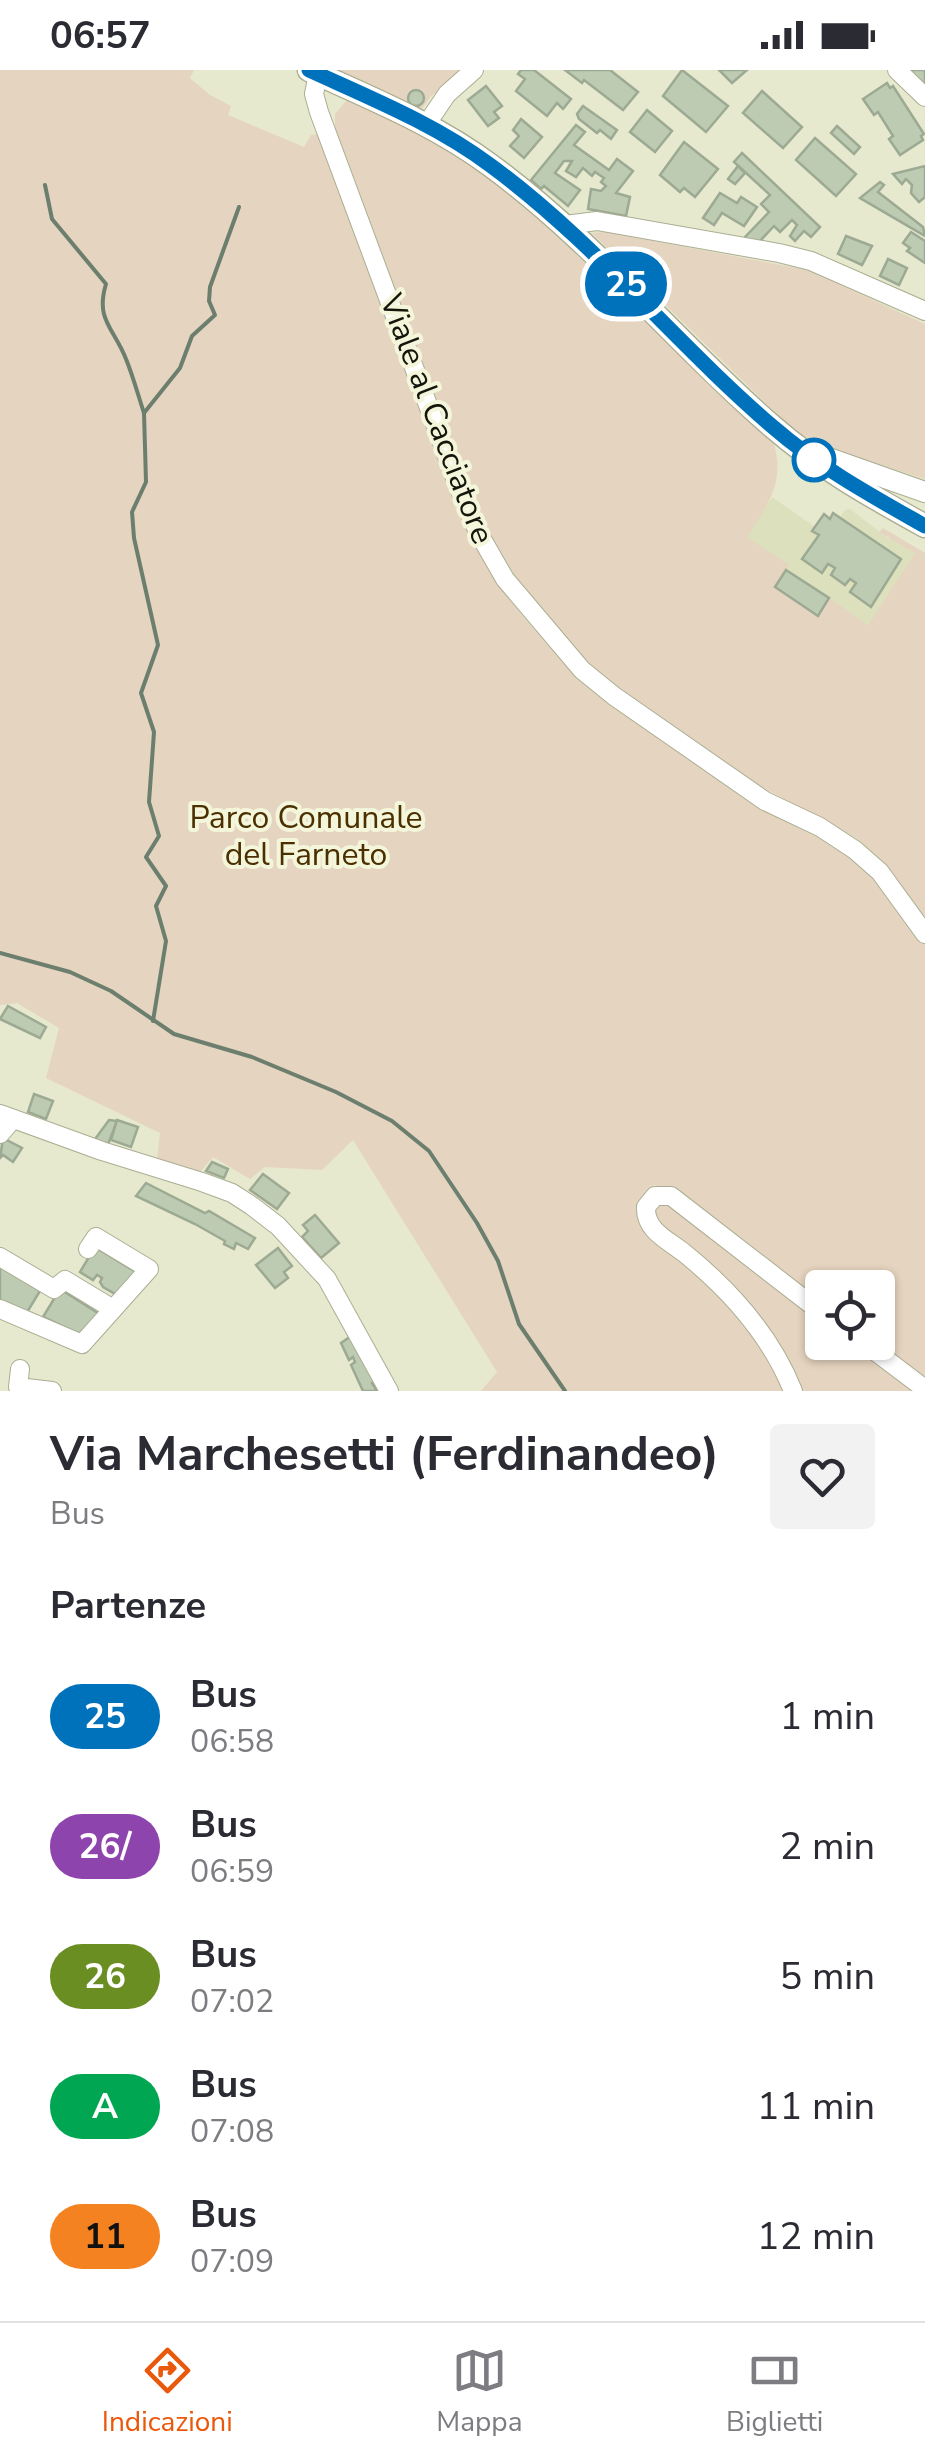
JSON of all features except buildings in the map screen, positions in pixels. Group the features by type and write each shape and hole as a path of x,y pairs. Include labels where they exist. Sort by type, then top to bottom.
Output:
{"main road":[{"path":"321,76 426,125 491,165 565,225 771,426 838,476 920,520"}],"street":[{"path":"426,125 447,94 474,70"},
{"path":"897,70 925,97"},
{"name":"Viale al Cacciatore","path":"321,76 326,129 460,491 505,579 544,629 597,684 765,800 820,827 855,850 880,872 925,934"},
{"path":"565,225 597,221 778,253 810,262 925,312"},
{"path":"796,446 925,492"},
{"path":"0,1134 6,1116 202,1182 232,1193 252,1206 278,1226 326,1279 389,1391"},
{"path":"794,1391 746,1311 651,1228 646,1207 655,1196 672,1196 805,1300"},
{"path":"0,1309 82,1344 148,1268 96,1237 88,1250"},
{"path":"0,1257 49,1296 65,1280 113,1309"},
{"path":"887,1360 925,1389"},
{"path":"20,1370 18,1386 52,1391"}],"shaded area":[{"path":"772,497 815,527 824,514 840,517 850,509 889,539 891,536 916,552 868,625 818,616 775,587 746,538"}],"green space":[{"name":"Parco Comunale del Farneto","path":"0,70 194,70 190,78 231,106 228,115 304,147 311,135 320,134 454,505 488,569 521,614 564,664 597,693 842,850 876,880 925,945 925,1383 895,1357 895,1270 805,1270 805,1292 669,1189 654,1185 639,1206 642,1229 705,1282 742,1321 784,1391 481,1391 497,1372 353,1140 322,1170 265,1167 250,1179 213,1157 200,1172 157,1159 160,1133 46,1078 59,1028 17,1003 0,1005"},
{"path":"330,70 464,70 431,96 419,113"},
{"path":"347,100 412,127 479,169 555,234 774,444 776,482 747,537 789,565 776,588 817,615 829,598 868,625 915,553 879,532 883,528 925,553 925,918 889,868 856,838 749,780 654,714 592,668 531,600 492,543 463,474 335,132 335,114"},
{"path":"605,232 808,270 925,324 925,479 823,446 792,429 592,233"},
{"path":"667,1202 805,1310 805,1360 872,1360 914,1391 802,1391 759,1321 659,1226 653,1209"}],"waterway":[{"path":"45,185 52,219 106,284 104,315 126,359 144,413"},
{"path":"153,1021 166,941 156,906 166,886 146,857 159,836 149,802 154,732 141,693 158,645 134,538 132,512 146,482 144,413 180,368 192,336 215,315 209,301 210,287 239,207"},
{"path":"0,953 70,972 111,991 174,1034 252,1057 336,1092 392,1121 429,1151 477,1223 498,1261 519,1324 565,1391"}],"bus line":[{"name":"25","path":"309,70 426,125 491,165 582,242 771,426 838,476 925,526"}]}
